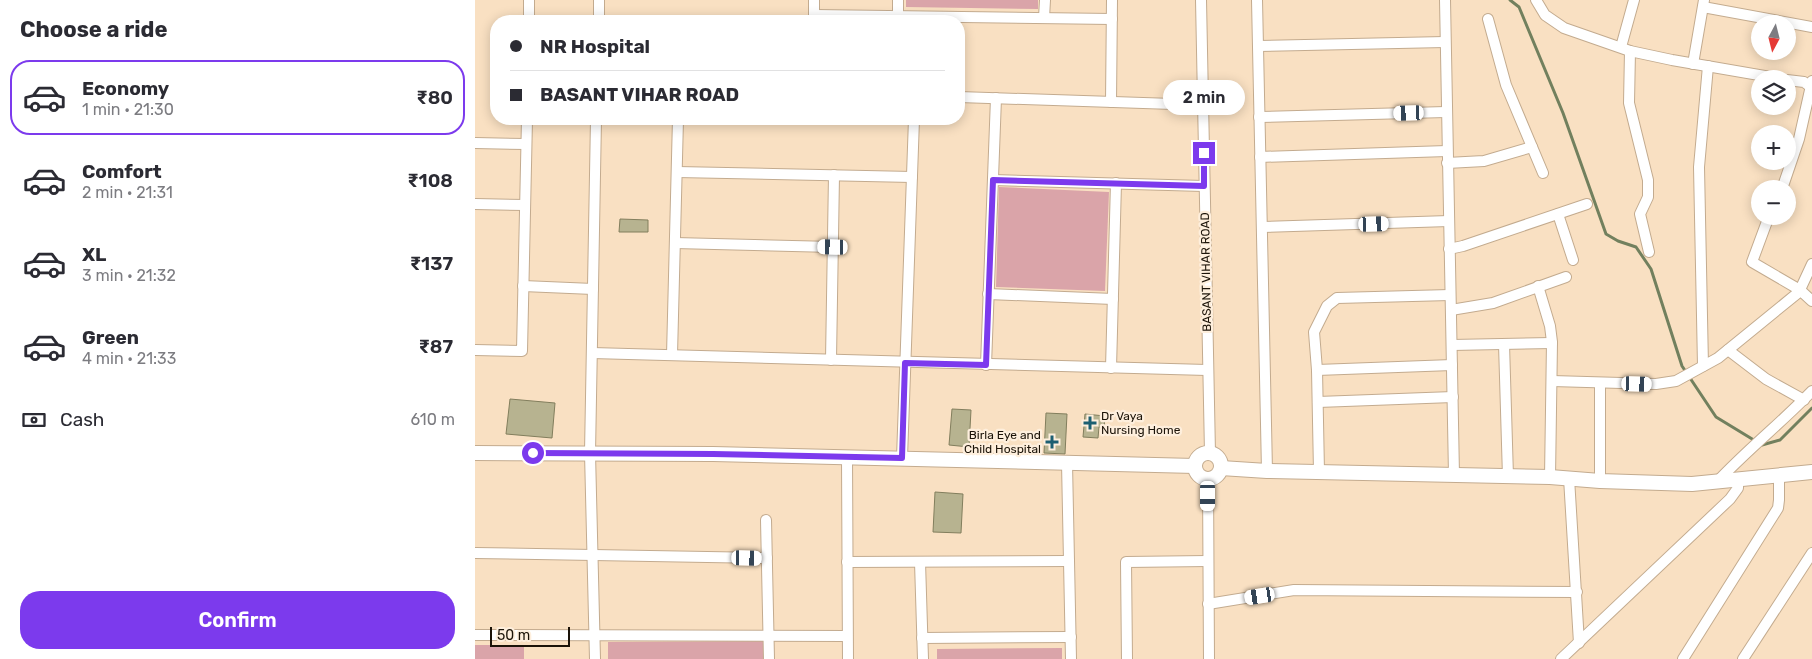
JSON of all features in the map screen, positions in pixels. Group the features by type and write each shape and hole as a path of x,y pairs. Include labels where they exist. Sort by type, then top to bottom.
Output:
{"street":[{"path":"529,0 529,15"},
{"path":"599,0 599,15"},
{"path":"814,0 814,15"},
{"path":"898,0 898,15"},
{"path":"1045,0 1045,18"},
{"path":"1111,102 1113,0"},
{"name":"BASANT VIHAR ROAD","path":"1201,0 1210,453"},
{"path":"1257,0 1267,471"},
{"path":"1445,0 1454,475"},
{"path":"1634,0 1625,49 1629,103 1648,180 1648,197 1640,214 1649,252"},
{"path":"1540,2 1545,15 1564,28 1625,49 1693,64 1751,74"},
{"path":"1693,64 1704,4 1812,27"},
{"path":"965,17 1112,19"},
{"path":"1488,19 1505,85 1543,173"},
{"path":"1258,46 1445,42"},
{"path":"1700,367 1699,167 1708,66"},
{"path":"1785,180 1799,139 1812,86 1796,81"},
{"path":"965,97 1203,105"},
{"path":"986,365 996,98"},
{"path":"1259,117 1446,112"},
{"path":"475,350 522,351 527,125"},
{"path":"595,659 590,453 596,125"},
{"path":"672,355 678,125"},
{"path":"902,458 915,125"},
{"path":"475,143 526,144"},
{"path":"1447,163 1484,161 1532,147"},
{"path":"1260,157 1447,151"},
{"path":"677,172 912,177"},
{"path":"831,360 834,175"},
{"path":"993,180 1204,186"},
{"path":"1111,368 1115,183"},
{"path":"475,204 525,205"},
{"path":"1449,249 1587,204"},
{"path":"1558,214 1573,260"},
{"path":"1262,227 1449,221"},
{"path":"1766,225 1752,262 1800,290 1812,301"},
{"path":"675,243 833,247"},
{"path":"1552,382 1656,384 1676,381 1718,358 1800,290 1812,264"},
{"path":"1451,310 1493,303 1566,277"},
{"path":"523,286 593,289"},
{"path":"1538,286 1550,326 1552,343 1550,477"},
{"path":"988,294 1113,299"},
{"path":"1319,472 1317,370 1314,332 1327,306 1337,298 1451,295"},
{"path":"1452,345 1552,343"},
{"path":"1504,344 1508,477"},
{"path":"1728,350 1766,379 1804,400"},
{"path":"592,353 1207,370"},
{"path":"1317,370 1452,365"},
{"path":"1600,383 1600,481"},
{"path":"1717,482 1734,463 1781,422 1812,391"},
{"path":"1318,402 1453,397"},
{"path":"475,453 713,454 1195,466"},
{"path":"1210,453 1215,454 1220,460 1221,468 1217,476 1208,479 1199,476 1195,466 1200,456 1210,453"},
{"path":"847,457 848,659"},
{"path":"1067,462 1071,659"},
{"path":"1221,468 1267,471 1550,477 1600,481 1692,484 1812,472"},
{"path":"1683,659 1778,508 1779,476"},
{"path":"1569,478 1579,644"},
{"path":"1208,479 1209,659"},
{"path":"1561,659 1730,499 1737,488 1738,480"},
{"path":"766,520 769,659"},
{"path":"475,553 767,558"},
{"path":"1743,659 1812,553"},
{"path":"847,562 1069,561"},
{"path":"1127,659 1126,562 1208,561"},
{"path":"920,562 923,659"},
{"path":"1208,604 1294,590 1577,592"},
{"path":"475,635 847,636"},
{"path":"922,638 1071,637"}],"shaded area":[{"path":"906,0 1038,0 1038,9 906,7"},
{"path":"999,187 1109,192 1105,291 996,287"},
{"path":"763,641 763,659 608,659 608,642"},
{"path":"475,645 524,645 524,659 475,659"},
{"path":"1062,648 1062,659 937,659 937,649"}],"building":[{"path":"620,219 648,220 648,232 619,232"},
{"path":"510,399 555,403 552,438 506,434"},
{"path":"952,409 971,410 969,447 949,445"},
{"path":"1046,413 1067,414 1065,454 1044,453"},
{"path":"1085,414 1105,416 1104,428 1099,427 1098,438 1083,437"},
{"path":"935,492 963,494 961,533 933,532"}],"waterway":[{"path":"1510,0 1519,7 1563,113 1606,234 1618,241 1636,247 1651,269 1682,366 1716,417 1762,445 1780,440 1812,408"}],"place":[{"name":"Dr Vaya Nursing Home","path":"1090,423"},
{"name":"Birla Eye and Child Hospital","path":"1052,442"}],"route":[{"path":"533,453 902,458 905,363 986,365 993,180 1204,186 1204,153"}]}
